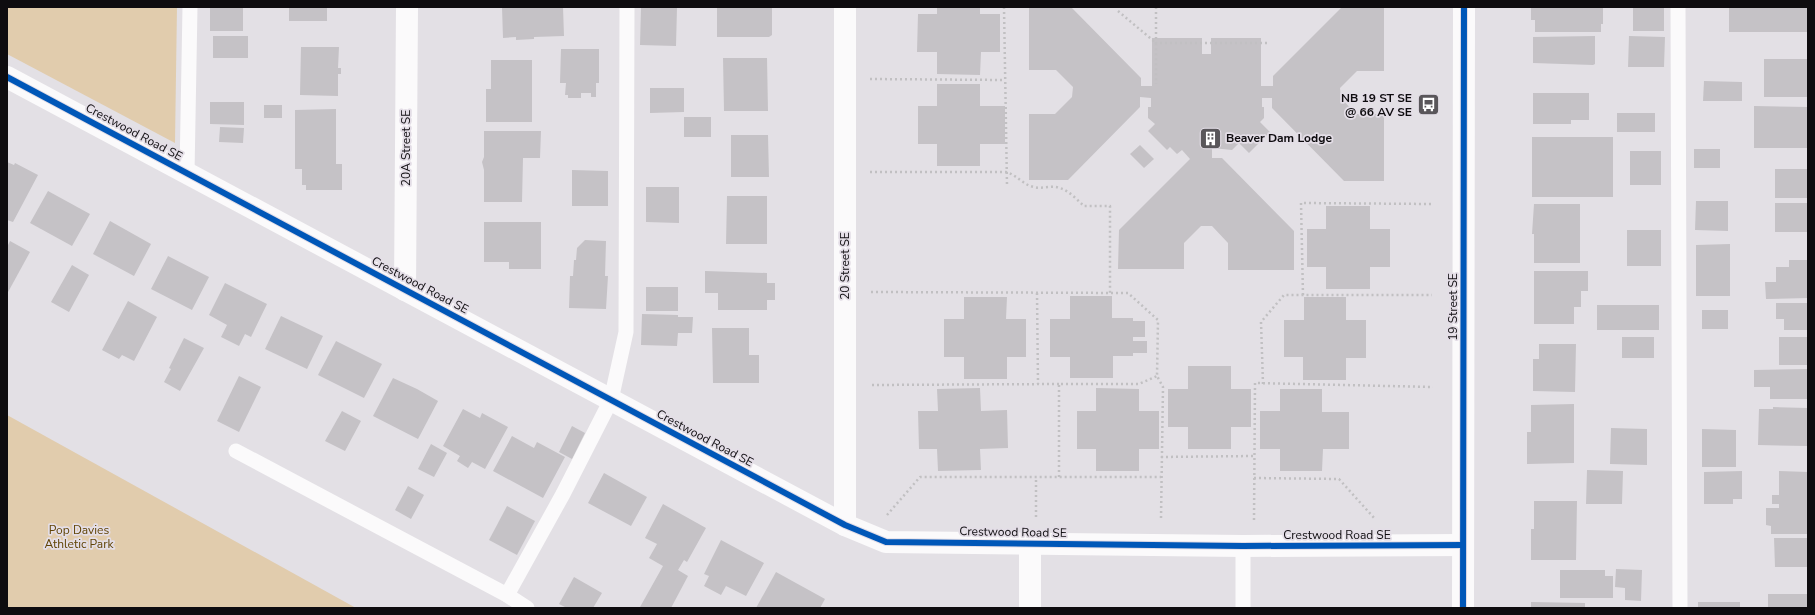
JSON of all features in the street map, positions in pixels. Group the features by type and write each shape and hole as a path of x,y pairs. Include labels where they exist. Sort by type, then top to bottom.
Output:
{"street":[{"name":"20A Street SE","path":"405,290 407,7"},
{"name":"20 Street SE","path":"845,7 845,525"},
{"name":"19 Street SE","path":"1463,608 1464,7"},
{"name":"Crestwood Road SE","path":"7,77 845,525 886,542 1243,546 1463,545"},
{"path":"1030,543 1030,608"}],"lane":[{"path":"187,173 190,7"},
{"path":"507,595 563,494 611,400 626,332 627,7"},
{"path":"1678,7 1680,608"},
{"path":"236,450 507,595 527,608"},
{"path":"1243,546 1243,608"}],"path":[{"path":"1004,7 1007,186"},
{"path":"1156,7 1156,84"},
{"path":"1118,11 1156,43 1268,42"},
{"path":"866,80 1005,80"},
{"path":"866,172 1006,172 1012,174 1021,182 1034,187 1056,187 1070,193 1084,206 1110,206 1110,293"},
{"path":"1302,295 1301,203 1432,204"},
{"path":"866,292 1128,293 1158,320 1157,376 1163,387 1160,522"},
{"path":"1037,293 1038,384"},
{"path":"1263,384 1261,322 1284,295 1432,295"},
{"path":"867,385 1139,384 1157,376"},
{"path":"1254,522 1255,383 1433,387"},
{"path":"1059,384 1060,477"},
{"path":"1161,457 1254,456"},
{"path":"883,520 920,477 1161,477"},
{"path":"1036,477 1036,522"},
{"path":"1254,478 1339,479 1379,524"}],"green space":[{"path":"7,7 177,7 175,143 7,54"},
{"name":"Pop Davies Athletic Park","path":"7,415 356,608 7,608"}],"building":[{"path":"289,7 327,7 327,21 289,21"},
{"path":"502,7 563,7 564,36 534,37 534,39 516,40 516,37 503,38"},
{"path":"641,7 677,8 676,46 640,45"},
{"path":"717,7 772,7 772,35 769,37 717,37"},
{"path":"937,7 980,7 980,14 1000,14 1000,52 981,52 980,75 937,74 937,52 917,52 918,14 937,14"},
{"name":"Beaver Dam Lodge","path":"1029,7 1071,7 1141,78 1141,86 1152,86 1152,38 1202,38 1202,54 1211,54 1211,38 1261,38 1261,86 1273,86 1273,76 1342,7 1384,7 1384,71 1357,71 1340,88 1341,98 1356,114 1384,114 1384,181 1344,181 1272,108 1272,98 1262,98 1264,118 1260,122 1270,132 1249,153 1239,143 1232,150 1212,148 1212,158 1222,158 1294,231 1294,270 1228,270 1228,243 1212,226 1201,226 1184,243 1184,269 1118,269 1119,230 1190,159 1182,150 1177,154 1170,147 1167,150 1148,131 1155,124 1148,118 1148,107 1151,107 1151,98 1140,97 1140,107 1068,180 1029,180 1029,114 1055,114 1072,97 1073,87 1056,70 1029,70"},
{"path":"1531,7 1603,7 1603,24 1601,24 1601,32 1535,32 1535,20 1531,20"},
{"path":"1633,7 1664,7 1664,31 1633,31"},
{"path":"1729,7 1808,7 1808,32 1729,32"},
{"path":"210,8 243,8 243,31 210,31"},
{"path":"213,36 248,36 248,58 213,58"},
{"path":"1595,36 1595,64 1593,65 1533,63 1533,37"},
{"path":"1629,36 1665,37 1664,67 1628,67"},
{"path":"301,47 339,47 338,68 341,68 341,74 338,74 338,96 300,95"},
{"path":"561,49 599,49 599,83 596,83 596,97 591,97 591,93 581,93 581,98 568,98 568,95 565,95 566,83 560,83"},
{"path":"723,58 767,58 768,111 724,111"},
{"path":"1764,59 1808,59 1808,97 1764,97"},
{"path":"491,60 532,60 532,122 486,122 486,89 491,89"},
{"path":"1704,81 1742,82 1742,101 1703,101"},
{"path":"937,84 980,84 980,106 1005,106 1005,144 980,144 980,166 937,166 937,144 918,144 918,106 937,106"},
{"path":"650,88 684,88 684,112 650,113"},
{"path":"1533,93 1589,93 1589,120 1571,120 1571,124 1533,124"},
{"path":"210,102 244,102 244,125 210,124"},
{"path":"264,105 282,105 282,118 264,118"},
{"path":"1754,106 1808,107 1808,148 1754,148"},
{"path":"336,109 336,164 342,164 342,190 306,190 306,185 302,185 302,169 295,169 295,110"},
{"path":"1617,113 1655,113 1655,132 1617,132"},
{"path":"684,117 711,117 711,137 684,137"},
{"path":"220,127 244,128 243,143 219,142"},
{"path":"484,131 541,131 540,158 523,158 522,202 484,202 484,170 482,162 484,157"},
{"path":"731,135 768,135 769,177 731,177"},
{"path":"1532,137 1613,137 1613,197 1532,197"},
{"path":"1140,145 1154,159 1144,168 1130,154"},
{"path":"1694,149 1720,149 1720,168 1694,168"},
{"path":"1630,151 1661,151 1661,185 1630,185"},
{"path":"7,162 14,165 15,163 38,175 13,222 7,220"},
{"path":"1775,169 1808,169 1808,198 1775,198"},
{"path":"572,170 608,171 608,206 572,206"},
{"path":"646,187 679,187 679,223 646,222"},
{"path":"48,191 90,214 72,246 30,223"},
{"path":"727,196 767,196 767,244 726,244"},
{"path":"1696,201 1728,201 1728,231 1695,230"},
{"path":"1775,203 1808,203 1808,232 1775,232"},
{"path":"1534,204 1580,204 1580,263 1534,263 1534,234 1532,234"},
{"path":"1326,206 1370,206 1370,229 1390,229 1390,267 1370,267 1370,289 1326,289 1326,267 1307,267 1307,229 1326,229"},
{"path":"110,221 151,244 134,276 93,254"},
{"path":"484,222 541,222 541,269 509,269 509,262 484,262"},
{"path":"1627,230 1661,230 1661,266 1627,266"},
{"path":"585,240 606,241 605,276 608,276 606,309 569,308 570,276 573,276 574,260 576,260 577,248"},
{"path":"10,241 30,252 7,294 7,247"},
{"path":"1730,244 1730,296 1696,296 1696,245"},
{"path":"168,256 209,277 192,310 151,289"},
{"path":"1789,260 1807,260 1808,298 1766,299 1765,282 1776,282 1776,267 1789,267"},
{"path":"72,265 89,275 69,312 51,302"},
{"path":"705,271 767,273 767,283 775,283 775,300 767,300 767,310 718,310 718,293 705,293"},
{"path":"1534,271 1588,271 1588,291 1581,291 1581,307 1574,307 1574,324 1534,324"},
{"path":"225,283 267,304 251,337 245,334 239,346 221,337 227,325 209,315"},
{"path":"646,287 678,287 678,311 646,311"},
{"path":"1070,296 1112,296 1112,318 1133,318 1133,321 1145,321 1145,337 1133,337 1133,341 1147,341 1147,353 1133,353 1133,356 1113,356 1113,378 1070,378 1070,357 1050,357 1050,319 1070,319"},
{"path":"964,297 1007,297 1006,319 1026,319 1026,357 1007,357 1007,379 964,379 964,357 944,357 944,319 964,319"},
{"path":"1304,297 1346,297 1346,320 1366,320 1366,358 1346,358 1346,380 1303,380 1303,357 1284,357 1284,320 1304,320"},
{"path":"128,301 157,317 134,361 122,355 119,359 102,350"},
{"path":"1776,303 1808,303 1808,330 1784,330 1784,319 1776,319"},
{"path":"1597,305 1659,305 1659,330 1597,330"},
{"path":"1702,310 1728,310 1728,329 1702,329"},
{"path":"642,314 693,317 692,333 678,333 677,346 641,345"},
{"path":"281,316 323,336 307,369 265,349"},
{"path":"712,328 749,328 749,355 759,355 759,383 713,383"},
{"path":"1622,337 1654,337 1654,358 1622,358"},
{"path":"1779,337 1808,337 1808,365 1779,365"},
{"path":"184,338 204,348 180,391 164,382 171,369 169,368"},
{"path":"336,341 382,364 364,398 318,375"},
{"path":"1539,344 1576,344 1575,392 1533,391 1533,359 1539,359"},
{"path":"1188,366 1231,366 1231,389 1251,389 1251,427 1231,427 1231,449 1188,449 1188,427 1168,427 1168,389 1188,389"},
{"path":"1808,369 1808,399 1770,399 1770,387 1754,387 1754,370"},
{"path":"239,376 261,387 239,432 217,421"},
{"path":"393,378 438,401 418,439 373,416"},
{"path":"980,388 981,411 1007,410 1008,448 980,449 981,470 938,471 937,449 919,449 918,411 938,411 937,389"},
{"path":"1096,388 1139,389 1139,411 1159,411 1159,449 1139,449 1139,471 1096,471 1096,449 1077,449 1077,411 1096,411"},
{"path":"1280,389 1322,389 1322,412 1349,412 1349,449 1323,449 1322,471 1280,471 1280,449 1260,449 1260,411 1280,411"},
{"path":"1574,404 1574,463 1527,464 1527,432 1531,432 1531,405"},
{"path":"1773,407 1808,408 1808,446 1758,445 1759,409 1773,409"},
{"path":"463,409 480,418 482,413 508,427 485,469 472,462 468,468 457,461 460,456 443,446"},
{"path":"342,411 361,421 345,451 325,441"},
{"path":"572,426 585,433 572,459 559,452"},
{"path":"1611,428 1647,429 1647,465 1610,464"},
{"path":"1702,429 1736,430 1736,467 1702,467"},
{"path":"512,436 534,448 537,442 565,457 543,498 493,471"},
{"path":"431,444 447,453 434,477 418,469"},
{"path":"1587,470 1623,471 1622,504 1586,504"},
{"path":"1742,471 1742,499 1733,499 1733,504 1704,504 1704,472"},
{"path":"1779,471 1808,472 1808,534 1771,534 1771,526 1766,525 1766,508 1779,508 1779,504 1772,504 1772,495 1779,495"},
{"path":"604,473 647,497 631,526 588,503"},
{"path":"408,486 424,495 411,519 395,510"},
{"path":"1534,501 1577,501 1576,560 1531,560 1531,529 1534,529"},
{"path":"663,504 706,528 687,562 684,560 678,570 688,576 671,608 642,608 640,607 663,566 649,558 657,544 645,538"},
{"path":"507,506 535,521 517,555 489,540"},
{"path":"1774,538 1808,538 1808,567 1775,567"},
{"path":"721,540 764,563 746,596 726,586 721,595 704,586 709,576 704,574"},
{"path":"1616,569 1642,570 1641,601 1625,600 1625,588 1615,587"},
{"path":"1560,570 1605,570 1605,576 1613,576 1613,598 1560,598"},
{"path":"776,572 825,599 820,608 756,608"},
{"path":"574,577 602,593 593,608 567,608 559,604"},
{"path":"1768,594 1808,594 1808,608 1768,608"},
{"path":"1531,602 1585,603 1585,608 1531,608"},
{"path":"1698,602 1740,602 1740,608 1698,608"}],"cycle path":[{"path":"1463,608 1464,7"},
{"path":"7,77 845,525 886,542 1243,546 1463,545"}],"place":[{"name":"NB 19 ST SE @ 66 AV SE","path":"1428,105"},
{"name":"Beaver Dam Lodge","path":"1210,138"}]}
